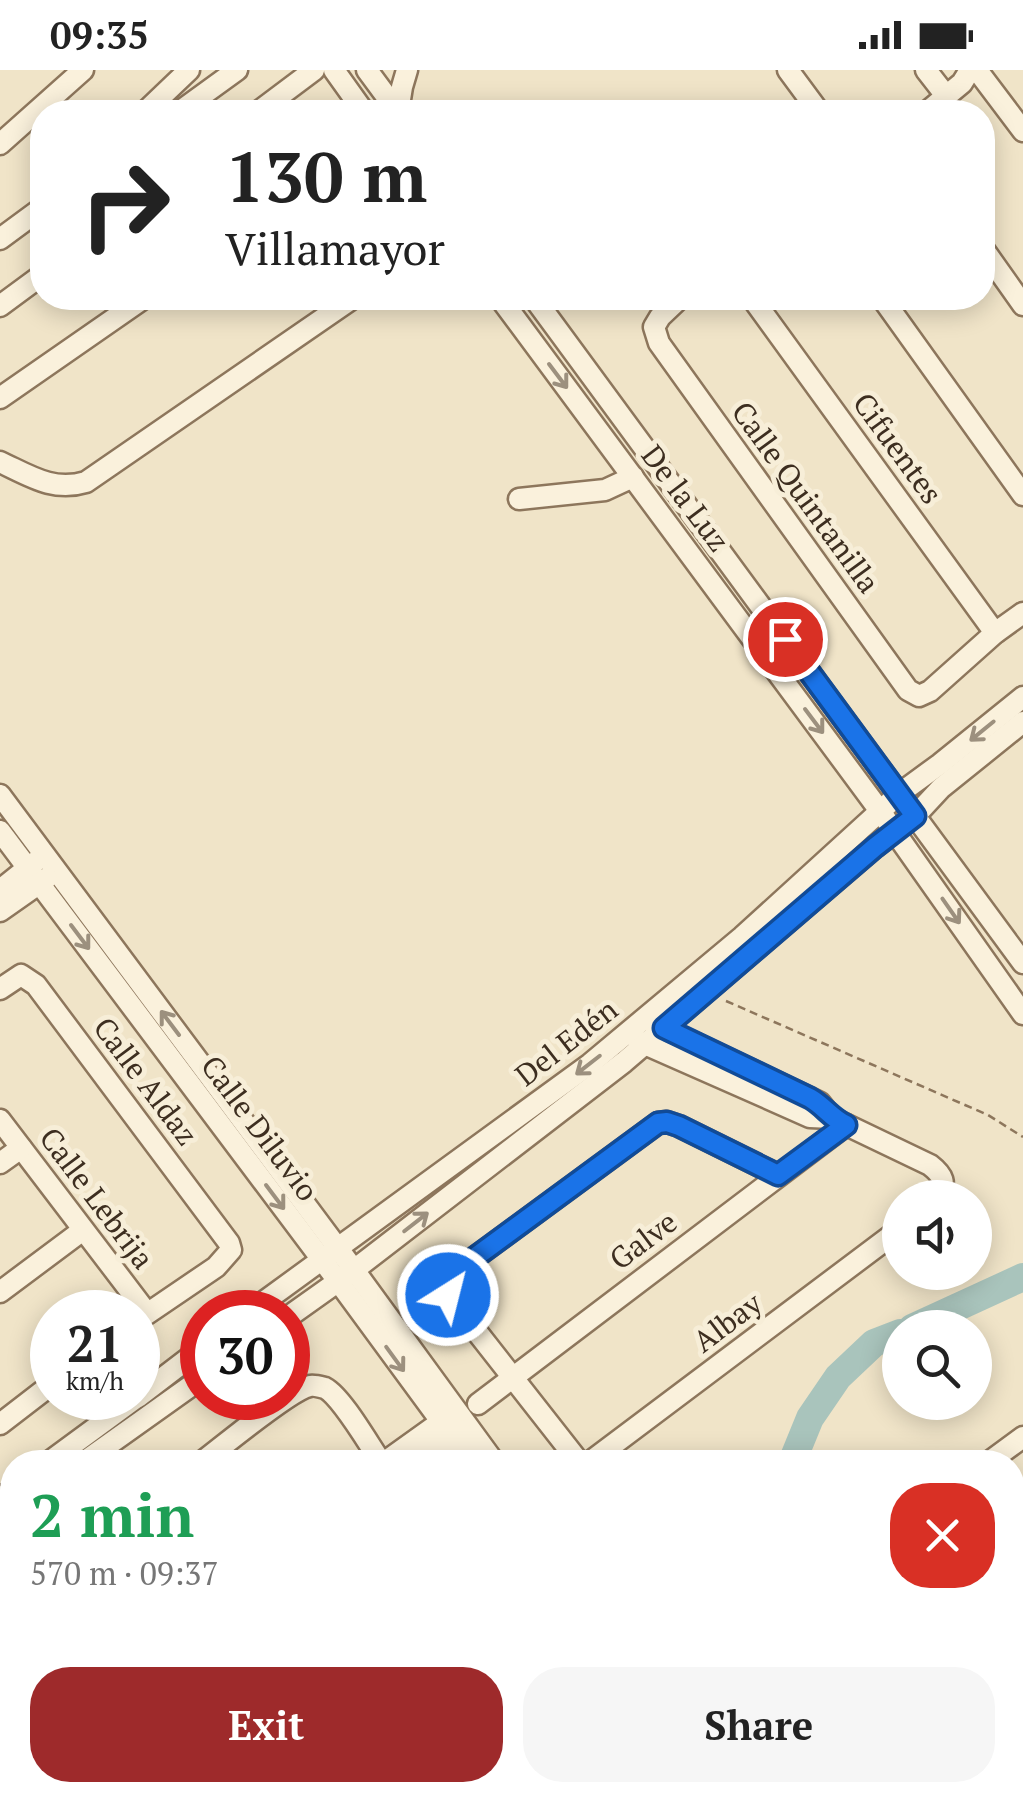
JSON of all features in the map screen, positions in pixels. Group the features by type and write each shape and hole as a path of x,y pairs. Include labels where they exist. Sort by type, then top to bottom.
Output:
{"street":[{"path":"49,100 83,70"},
{"path":"158,100 189,70"},
{"path":"195,100 237,70"},
{"path":"274,100 314,70"},
{"path":"334,70 355,100"},
{"path":"367,70 389,100"},
{"path":"400,100 408,70"},
{"path":"788,70 810,100"},
{"path":"926,70 971,78 993,100"},
{"path":"943,100 971,78"},
{"path":"995,102 1022,129"},
{"path":"0,144 30,117"},
{"path":"0,239 30,217"},
{"path":"995,265 1023,304"},
{"path":"0,306 30,283"},
{"path":"0,398 127,310"},
{"path":"0,462 61,487 86,482 336,310"},
{"name":"De la Luz","path":"509,310 895,831 1023,1014"},
{"name":"De la Luz","path":"543,310 1023,963"},
{"name":"Calle Quintanilla","path":"667,310 654,327 665,352 908,690 919,696 930,691 995,633"},
{"name":"Cifuentes","path":"761,310 995,633"},
{"path":"891,310 1023,494"},
{"path":"519,500 605,490 633,477"},
{"path":"995,633 1023,614"},
{"name":"Del Edén","path":"310,1301 645,1044 654,1024 742,937 899,794 1023,697"},
{"name":"Del Edén","path":"280,1290 624,1036 654,1024 706,992 1023,722"},
{"path":"0,796 42,869 454,1424 481,1450"},
{"path":"0,831 42,869"},
{"path":"0,890 42,869"},
{"path":"0,912 42,869"},
{"name":"Calle Aldaz","path":"0,990 21,975 36,985 225,1235 231,1250 216,1267 160,1305"},
{"path":"654,1024 820,1103 839,1122"},
{"path":"624,1036 810,1117 839,1122 930,1165 943,1180"},
{"name":"Calle Lebrija","path":"0,1120 124,1290"},
{"name":"Galve","path":"478,1404 516,1382 778,1175 839,1122"},
{"path":"569,1450 448,1295 451,1275 658,1123 679,1126 778,1175"},
{"path":"0,1163 21,1148"},
{"path":"0,1292 83,1230"},
{"name":"Albay","path":"606,1450 882,1243"},
{"path":"160,1380 180,1365"},
{"path":"218,1450 309,1386 324,1388 337,1398 374,1450"},
{"path":"101,1450 180,1394"},
{"path":"0,1424 30,1401"},
{"path":"65,1450 106,1420"},
{"path":"405,1450 454,1424"},
{"path":"428,1450 454,1424"},
{"path":"454,1424 466,1450"}],"path":[{"path":"706,992 988,1115 1023,1136"}],"waterway":[{"path":"951,1310 1023,1277"},
{"path":"797,1450 810,1418 838,1377 882,1340"}],"route":[{"path":"448,1295 451,1275 658,1123 679,1126 778,1175 846,1125 832,1118 820,1103 664,1028 915,816 785,639"}]}
